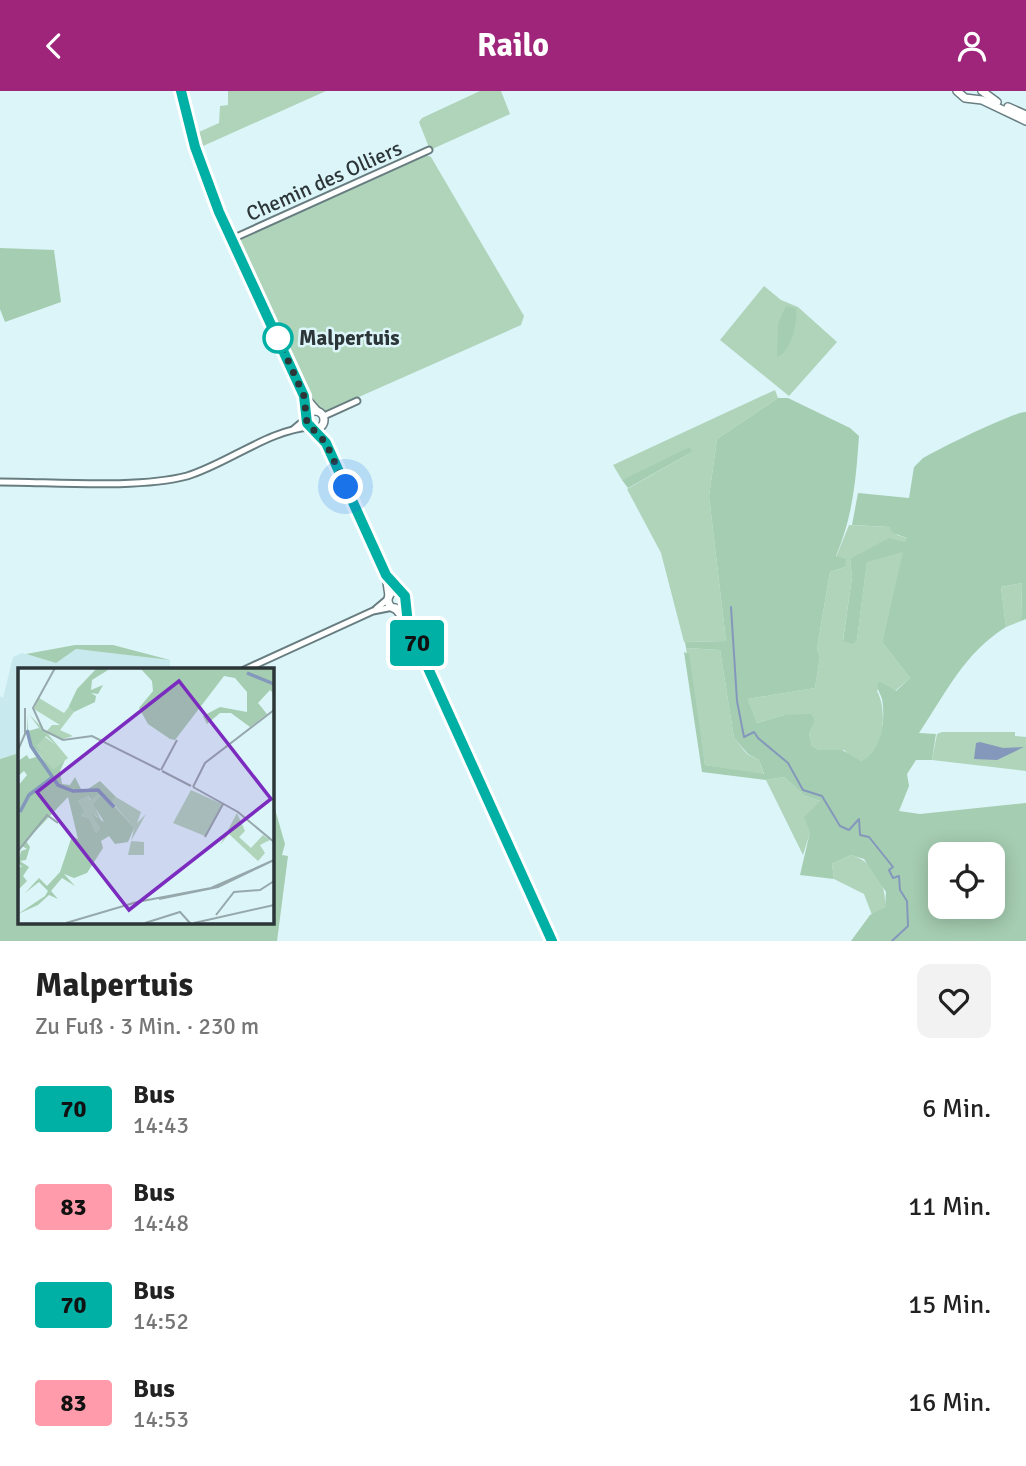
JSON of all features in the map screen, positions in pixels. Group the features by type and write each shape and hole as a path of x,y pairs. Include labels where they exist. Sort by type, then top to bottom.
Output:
{"main road":[{"path":"180,91 201,165 232,239 304,396 321,417 326,443 386,575 405,603 408,624 552,941"},
{"path":"973,99 981,91 1026,115"},
{"path":"958,92 966,99 986,101 1026,121"},
{"path":"304,396 307,417 312,428 326,443"},
{"path":"307,417 321,417"},
{"path":"312,428 321,417"},
{"path":"386,575 389,597 394,608 408,624"},
{"path":"389,597 400,592"},
{"path":"394,608 405,603"}],"street":[{"name":"Chemin des Olliers","path":"232,239 429,151"},
{"path":"321,417 357,401"},
{"path":"291,431 307,417"},
{"path":"0,482 169,480 205,470 291,431 312,428"},
{"path":"373,611 389,597"},
{"path":"248,668 373,611 394,608"}],"shaded area":[{"path":"76,649 170,660 170,666 178,668 18,668 18,753 0,759 0,696 3,698 13,657 22,653 56,663"}],"green space":[{"path":"228,91 326,91 203,146 199,132 219,123 220,106 228,105"},
{"path":"480,91 501,91 510,114 430,150 419,122 422,118"},
{"path":"425,154 431,157 524,316 521,325 325,412 315,405 239,240"},
{"path":"0,248 54,250 61,302 5,322 0,309"},
{"path":"764,286 781,300 798,307 837,342 789,396 720,340"},
{"path":"786,306 796,308 795,329 790,343 777,357 778,324"},
{"path":"775,390 778,398 717,439 709,496 726,641 684,642 661,553 627,489 692,452 622,480 613,465"},
{"path":"778,398 788,398 850,428 859,436 850,512 836,556 846,559 845,567 830,572 817,648 820,657 815,688 748,699 757,723 784,715 811,714 815,720 809,734 812,746 820,750 842,750 861,761 868,757 880,735 883,707 878,683 882,682 896,691 910,678 882,642 903,552 867,562 857,640 853,644 843,641 852,577 850,559 889,538 904,542 907,538 893,533 889,527 852,525 858,493 909,498 914,467 923,458 959,439 1026,412 1026,619 1021,621 1022,583 1001,587 1006,627 991,637 967,661 919,733 936,734 932,760 916,760 907,774 909,786 899,811 920,814 1026,803 1026,941 851,941 870,915 885,907 886,892 864,859 851,855 832,864 834,879 800,875 810,832 804,817 820,801 805,796 784,777 766,780 702,772 684,652 689,654 705,765 764,774 759,760 748,754 734,738 720,650 686,648 685,642 726,641 709,496 717,439"},
{"path":"690,447 692,452 628,488 622,480"},
{"path":"849,525 889,527 897,535 907,538 904,542 897,542 850,559 852,577 843,640 857,640 867,561 904,551 882,642 910,678 895,691 882,682 877,691 882,709 882,730 875,749 861,761 852,758 844,750 820,750 812,746 809,734 815,719 784,715 757,723 748,699 815,688 820,657 817,648 830,572 845,567 836,557"},
{"path":"1022,583 1021,621 1006,627 1001,587"},
{"path":"75,645 113,645 170,660 76,649 56,663 26,654"},
{"path":"686,648 720,650 734,738 747,754 759,760 764,775 705,765"},
{"path":"1015,732 1015,736 1026,737 1026,771 932,760 937,734"},
{"path":"18,753 18,923 273,923 273,802 285,844 282,855 288,856 277,941 0,941 0,759"},
{"path":"784,777 805,796 820,801 803,855 766,780"},
{"path":"851,855 872,868 884,890 885,907 872,915 864,894 834,879 832,864"}],"water":[{"path":"976,743 1003,748 1024,747 997,760 974,759"}],"waterway":[{"path":"731,607 737,701 744,737 754,732 788,763 803,790 822,796 840,826 849,830 859,819 860,835 869,837 893,867 889,870 893,878 899,876 900,890 907,901 908,926 892,941"}],"bus line":[{"name":"70","path":"181,91 190,130 210,189 304,396 307,423 326,443 386,575 405,596 408,624 552,941"}],"place":[{"name":"Malpertuis","path":"278,338"}],"route":[{"path":"278,338 304,396 307,423 326,443 346,487"}]}
